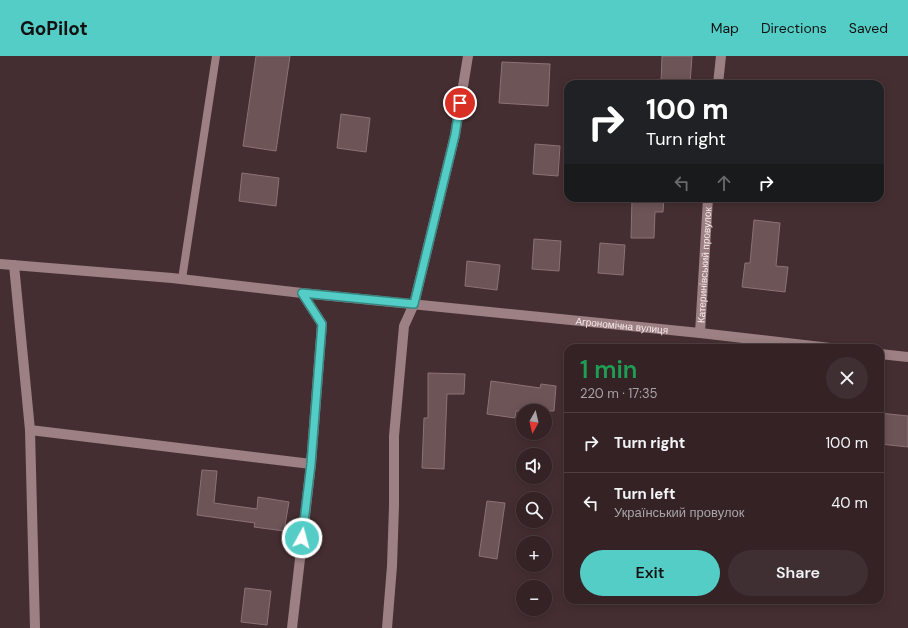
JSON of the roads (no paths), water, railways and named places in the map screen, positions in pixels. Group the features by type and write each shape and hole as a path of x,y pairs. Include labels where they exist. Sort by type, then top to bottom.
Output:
{"street":[{"path":"387,628 394,506 394,436 404,326 414,304 455,135 468,56"},
{"path":"718,80 721,56"},
{"name":"Катеринівський провулок","path":"700,333 708,202"},
{"name":"Агрономічна вулиця","path":"0,264 46,269 182,279 302,293 795,344"},
{"path":"14,265 30,430 35,628"},
{"path":"292,628 311,464 322,324 302,293"},
{"path":"884,354 908,357"},
{"path":"30,430 311,464"}],"lane":[{"path":"182,279 216,56"}]}
